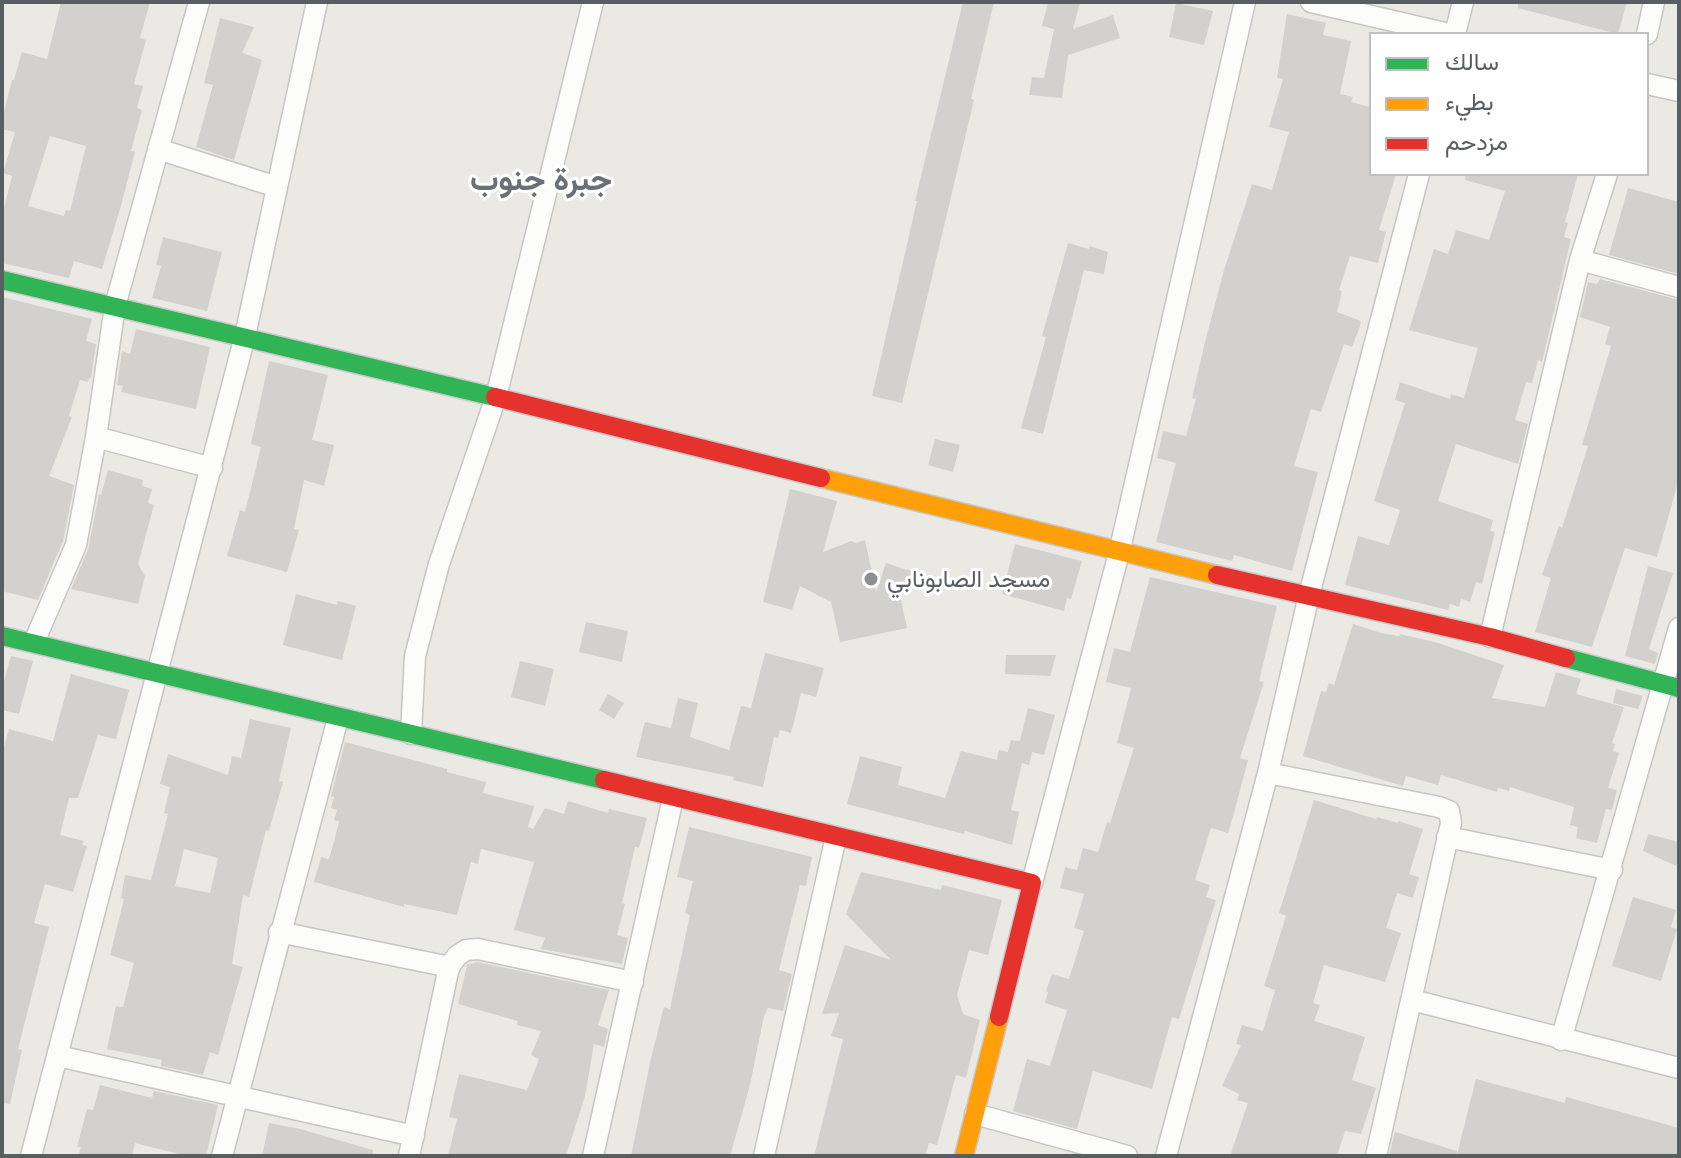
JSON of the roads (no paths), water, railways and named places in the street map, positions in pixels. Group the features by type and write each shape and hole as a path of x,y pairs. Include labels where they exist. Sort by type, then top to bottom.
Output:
{"street":[{"path":"34,642 76,545 115,306 199,2"},
{"path":"31,1156 245,336 317,2"},
{"path":"411,734 415,656 439,564 496,397 593,2"},
{"path":"964,1156 1119,553 1245,2"},
{"path":"1311,2 1443,32"},
{"path":"1453,32 1463,2"},
{"path":"1647,32 1654,2"},
{"path":"1649,84 1679,91"},
{"path":"158,149 277,187"},
{"path":"1166,1156 1268,773 1309,595 1418,176"},
{"path":"1490,637 1580,260 1606,176"},
{"path":"1580,260 1679,287"},
{"path":"2,280 496,397 1119,553 1490,637 1672,686"},
{"path":"96,437 212,468"},
{"path":"1561,1040 1672,686 1679,628"},
{"path":"2,636 1032,883"},
{"path":"222,1156 338,718"},
{"path":"1268,773 1449,811 1451,823 1376,1156"},
{"path":"593,1156 673,798"},
{"path":"764,1156 836,837"},
{"path":"1447,837 1612,870"},
{"path":"279,932 450,967"},
{"path":"58,1056 237,1095 412,1146 450,967 457,956 466,950 478,949 633,982"},
{"path":"1412,1000 1679,1068"},
{"path":"975,1114 1127,1156"}],"place":[{"name":"مسجد الصابونابي","path":"871,579"}],"district":[{"name":"جبرة جنوب","path":"541,180"}]}
